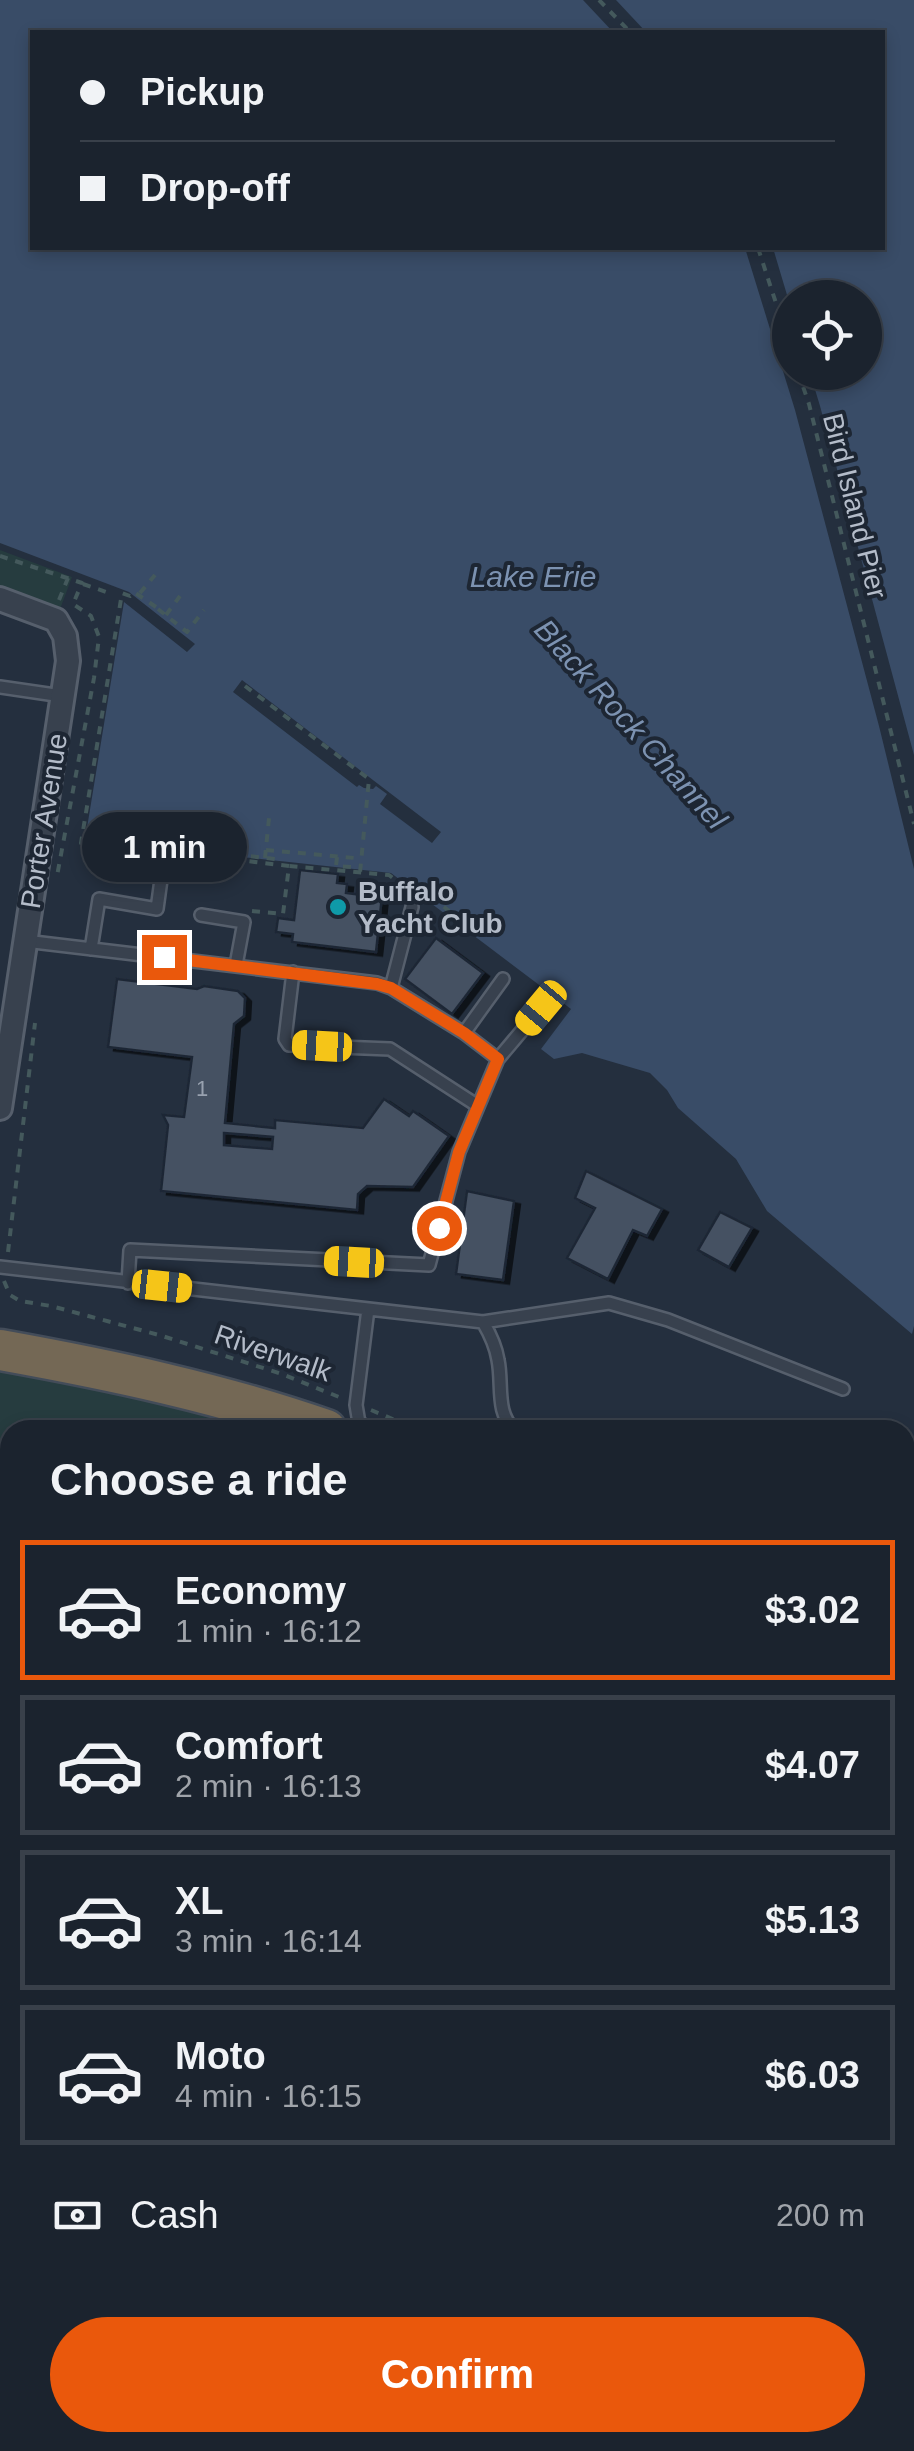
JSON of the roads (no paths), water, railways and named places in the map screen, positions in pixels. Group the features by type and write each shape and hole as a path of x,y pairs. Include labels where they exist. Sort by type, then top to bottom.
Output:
{"highway":[{"path":"0,1350 184,1387 262,1408 341,1417"}],"street":[{"name":"Porter Avenue","path":"0,599 56,620 65,636 68,661 0,1108"}],"lane":[{"path":"0,687 62,696"},
{"path":"91,949 99,899 158,909 163,865"},
{"path":"391,988 412,907"},
{"path":"200,915 244,922 236,965"},
{"path":"26,941 377,984 391,988 464,1033 498,1059"},
{"path":"293,972 285,1039 289,1044 390,1049 478,1106"},
{"path":"464,1033 503,979"},
{"path":"128,1283 130,1250 429,1265 459,1152 498,1059 541,1008"},
{"path":"4,1262 128,1283 483,1322 609,1303 668,1320 843,1389"},
{"path":"341,1417 368,1309"},
{"path":"483,1322 498,1356 506,1420"}],"water":[{"name":"Lake Erie","path":"0,0 914,0 912,1334 767,1211 736,1159 678,1108 650,1073 582,1053 554,1059 541,1049 571,1009 391,873 85,840 124,602 187,652 195,644 129,592 0,543"}],"place":[{"name":"Buffalo Yacht Club","path":"338,907"}],"water label":[{"name":"Black Rock Channel","path":"631,724"}]}
